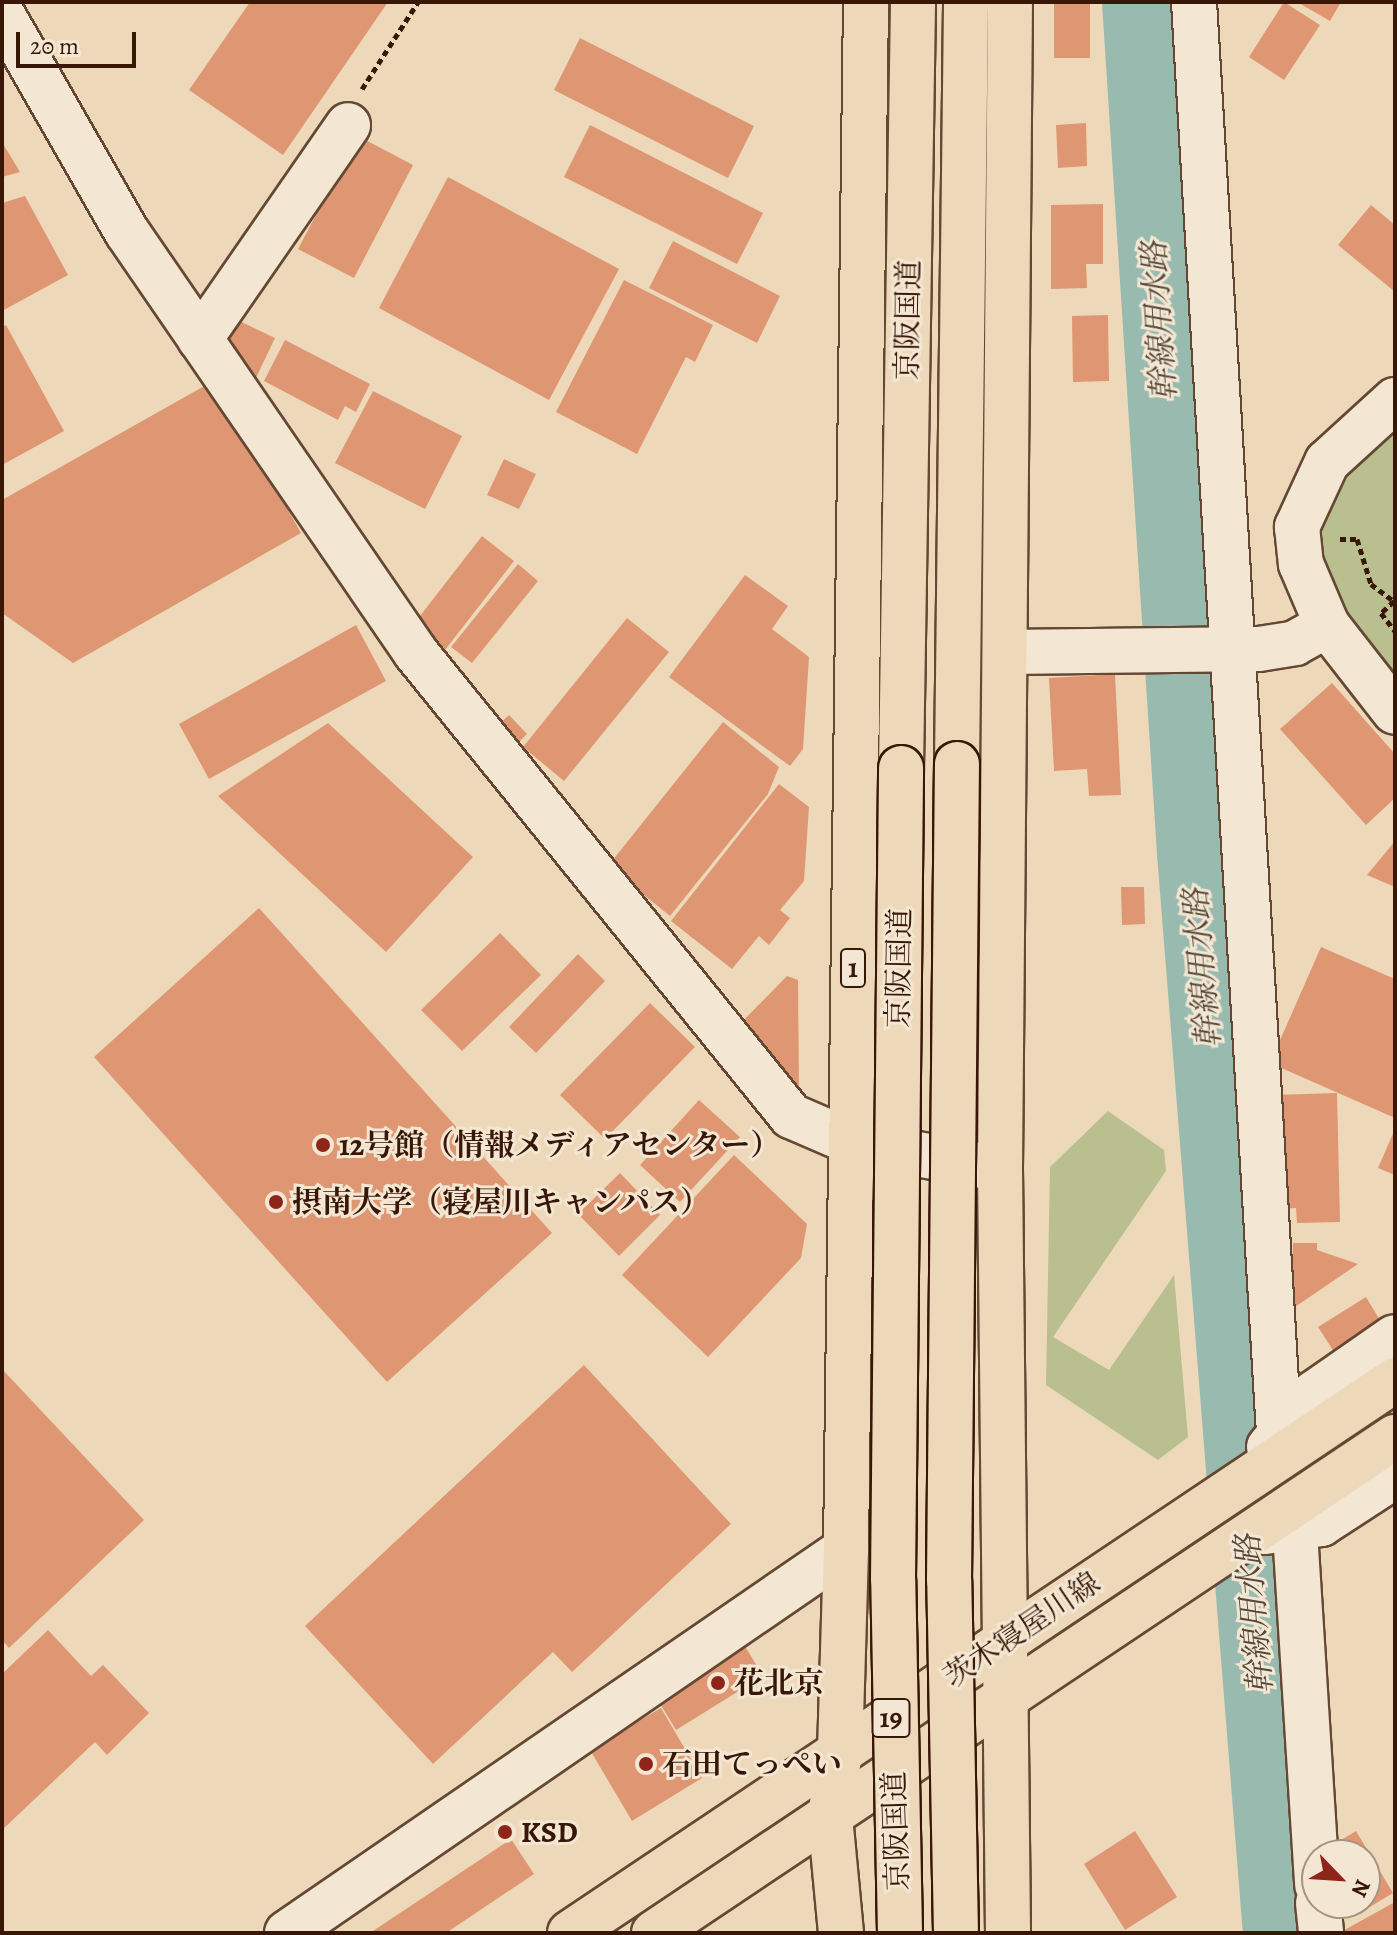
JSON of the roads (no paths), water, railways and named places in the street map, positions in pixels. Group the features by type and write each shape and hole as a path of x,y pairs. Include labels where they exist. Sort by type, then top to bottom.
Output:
{"main road":[{"name":"1","path":"841,1933 830,1816 840,1752 846,1549 866,2"},
{"name":"京阪国道","path":"900,1933 893,1579 913,2"},
{"name":"京阪国道","path":"956,1933 949,1580 966,2"},
{"path":"1008,1933 1003,1700 1000,1169 1010,2"},
{"name":"茨木寝屋川線","path":"570,1933 1213,1503 1266,1457 1395,1380"},
{"name":"茨木寝屋川線","path":"654,1933 1218,1556 1276,1529 1395,1437"}],"street":[{"path":"1194,2 1266,1457"},
{"path":"2,14 127,232 416,653 791,1116 851,1142 1000,1169"},
{"path":"200,339 348,125"},
{"path":"1395,400 1327,462 1297,527 1301,564 1327,625 1395,712"},
{"path":"1005,652 1228,649 1295,643 1327,625"},
{"path":"1266,1457 1314,1393 1395,1337"},
{"path":"1312,1839 1276,1529 1321,1524 1395,1476"},
{"path":"287,1933 846,1549"}],"waterway":[{"name":"幹線用水路","path":"1138,2 1193,853 1279,1933"}],"place":[{"name":"12号館（情報メディアセンター）","path":"323,1145"},
{"name":"摂南大学（寝屋川キャンパス）","path":"276,1202"},
{"name":"花北京","path":"718,1683"},
{"name":"石田てっぺい","path":"646,1764"},
{"name":"KSD","path":"505,1832"}]}
